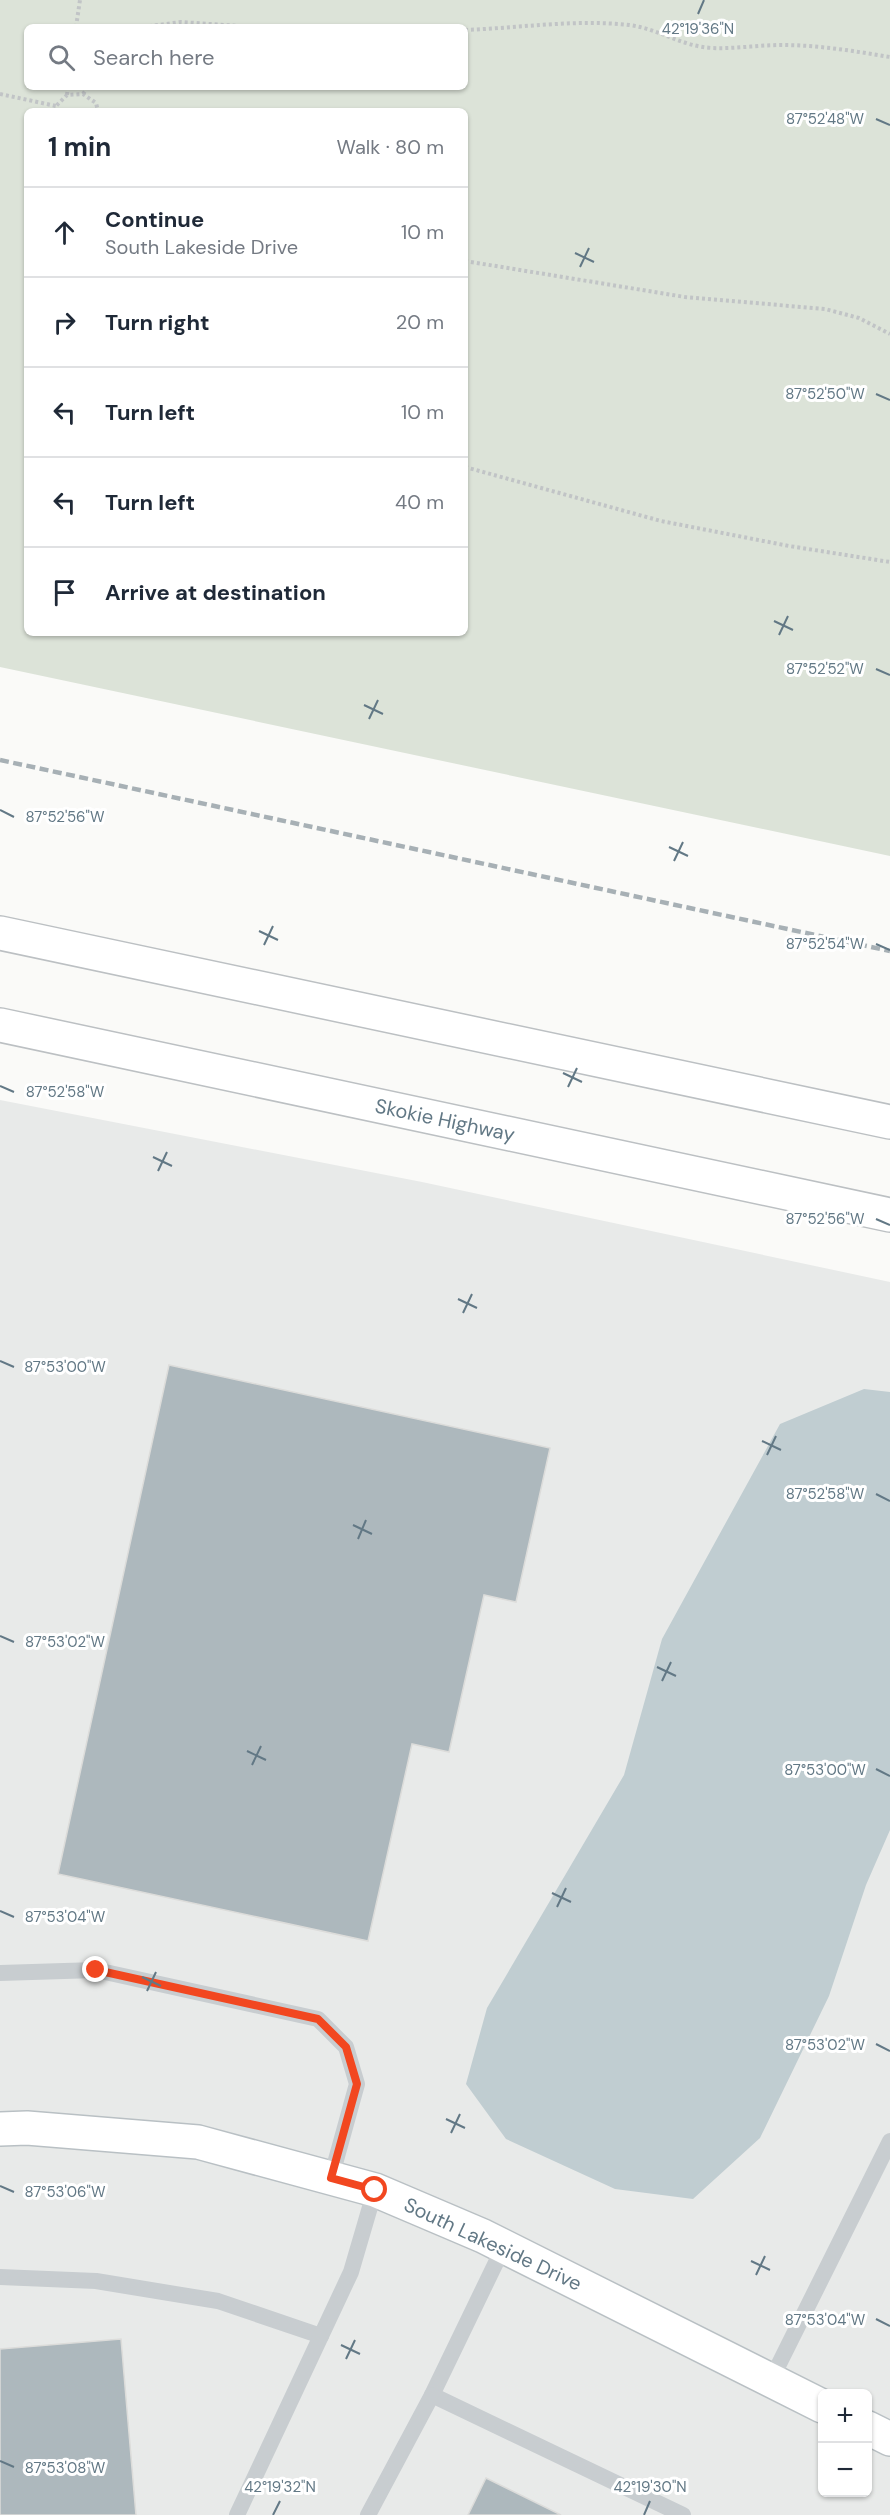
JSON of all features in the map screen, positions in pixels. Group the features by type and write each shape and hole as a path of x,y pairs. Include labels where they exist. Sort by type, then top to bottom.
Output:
{"main road":[{"path":"0,933 890,1122"},
{"name":"Skokie Highway","path":"0,1025 890,1215"},
{"name":"South Lakeside Drive","path":"0,2129 27,2128 198,2142 375,2190 504,2246 818,2404"},
{"path":"872,2430 890,2439"}],"lane":[{"path":"0,1973 96,1970 318,2019 346,2047 357,2084 331,2178"},
{"path":"771,2380 890,2141"},
{"path":"237,2515 351,2272 375,2190"},
{"path":"368,2515 432,2395 504,2246"},
{"path":"0,2277 96,2281 218,2301 321,2336"},
{"path":"432,2395 683,2515"}],"path":[{"path":"76,24 80,0"},
{"path":"166,24 181,22 210,24"},
{"path":"468,30 596,24 629,25 653,30 682,44 713,48 783,45 842,49 890,57"},
{"path":"57,108 67,95 68,90"},
{"path":"83,94 86,90"},
{"path":"0,94 52,108"},
{"path":"67,95 83,94 96,103 97,108"},
{"path":"468,261 685,297 825,309 859,318 890,334"},
{"path":"468,468 662,521 789,546 890,562"}],"shaded area":[{"path":"0,0 890,0 890,856 0,667"},
{"path":"0,1100 422,1182 890,1282 890,2515 0,2515"},
{"path":"864,1389 890,1392 890,1830 866,1885 829,1996 760,2138 693,2199 615,2189 506,2139 466,2084 487,2008 624,1775 662,1639 780,1424"}],"building":[{"path":"169,1365 550,1448 516,1602 484,1595 449,1752 412,1744 368,1941 58,1874"},
{"path":"121,2339 136,2515 0,2515 0,2349"},
{"path":"486,2478 561,2515 468,2515"}],"railway":[{"path":"0,760 890,951"}],"route":[{"path":"96,1970 318,2019 346,2047 357,2084 331,2178 375,2190"}]}
